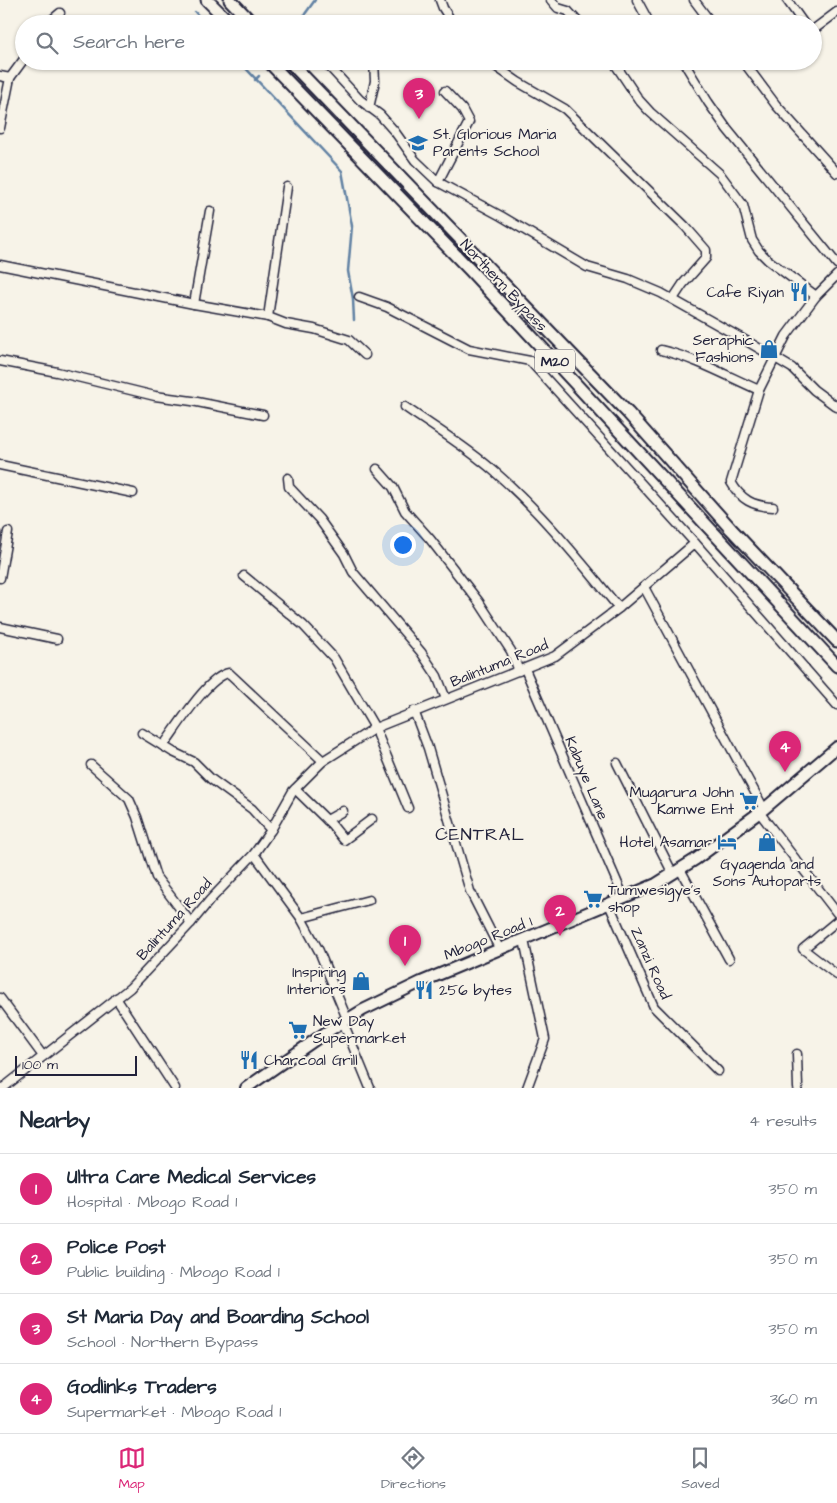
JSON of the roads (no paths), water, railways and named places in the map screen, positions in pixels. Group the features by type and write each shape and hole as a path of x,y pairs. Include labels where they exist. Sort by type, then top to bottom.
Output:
{"highway":[{"path":"207,0 222,15"},
{"path":"230,0 244,15"},
{"name":"Northern Bypass","path":"277,70 477,277 837,666"},
{"name":"Northern Bypass","path":"298,70 628,413 731,529 837,641"}],"main road":[{"name":"Mbogo Road 1","path":"246,1088 363,1010 422,982 656,884 696,859 762,810 837,747"}],"street":[{"path":"440,0 447,15"},
{"path":"552,0 558,8 568,11 572,15"},
{"path":"636,0 645,15"},
{"path":"694,0 705,15"},
{"path":"787,0 798,15"},
{"path":"822,23 837,12"},
{"path":"0,128 10,78 16,70"},
{"path":"333,70 369,108 380,115 415,160 438,182 501,216 587,267 628,279 673,299 750,342 774,359 792,368 814,390 837,408"},
{"path":"369,108 375,81 374,70"},
{"path":"501,70 565,110 685,226 706,250 706,258 683,284 673,299"},
{"path":"619,70 639,100 650,112 720,174 742,205 752,240 760,251 768,260 816,296"},
{"path":"688,70 708,102 728,129 809,232 837,264"},
{"path":"750,70 776,105 837,173"},
{"path":"0,76 10,78"},
{"path":"438,182 469,122 462,109 444,91"},
{"path":"268,317 287,187"},
{"path":"194,304 210,212"},
{"path":"0,265 268,317 286,324 349,340 365,355"},
{"path":"773,507 758,506 748,501 736,492 731,482 759,390 774,359 786,336 816,296 837,275"},
{"path":"360,297 387,307 469,349 530,361 695,543 837,704"},
{"path":"661,350 675,353 759,390"},
{"path":"0,360 155,396 192,400 263,415"},
{"path":"404,408 451,438 495,472 531,507 619,608"},
{"path":"0,465 132,493"},
{"name":"Kabuye Lane","path":"377,469 393,487 404,511 424,532 479,602 522,670 624,898"},
{"path":"288,478 289,487 319,519 344,554 353,572 422,652 437,676 446,699"},
{"path":"0,578 8,532"},
{"name":"Balintuma Road","path":"2,1088 130,988 254,854 271,830 295,789 324,762 374,728 556,656 619,608 695,543"},
{"path":"244,576 304,625 334,658 374,728 408,808"},
{"path":"644,587 762,810 837,913"},
{"path":"0,627 57,639"},
{"path":"163,746 206,688 229,673 324,762"},
{"path":"414,711 428,748 470,891 500,950"},
{"path":"142,733 194,762 211,779 252,808 271,830"},
{"path":"617,763 676,872 729,959"},
{"path":"91,765 129,799 137,817 156,877 191,924"},
{"path":"295,789 328,820 344,840 372,819"},
{"path":"328,820 343,811"},
{"path":"254,854 301,918 319,951 370,1088"},
{"path":"301,918 369,900"},
{"name":"Zanzi Road","path":"609,904 654,1007 718,1071"},
{"path":"837,921 803,949 837,975"},
{"path":"524,940 544,1039 527,1088"},
{"path":"0,998 43,1056"},
{"path":"116,998 175,1088"},
{"path":"797,1054 798,1088"}],"waterway":[{"path":"305,15 315,0"},
{"path":"195,12 198,15"},
{"path":"247,70 342,171 352,226 348,271 353,299 354,320"},
{"path":"255,80 259,76"}],"place":[{"name":"St Maria Day and Boarding School","path":"419,119"},
{"name":"St. Glorious Maria Parents School","path":"418,143"},
{"name":"Cafe Riyan","path":"799,292"},
{"name":"Seraphic Fashions","path":"769,349"},
{"name":"Godlinks Traders","path":"785,772"},
{"name":"Mugarura John Kamwe Ent","path":"749,801"},
{"name":"Hotel Asamar","path":"727,842"},
{"name":"Gyagenda and Sons Autoparts","path":"767,842"},
{"name":"Tumwesigye's shop","path":"593,899"},
{"name":"Police Post","path":"560,936"},
{"name":"Ultra Care Medical Services","path":"405,966"},
{"name":"Inspiring Interiors","path":"361,981"},
{"name":"256 bytes","path":"424,990"},
{"name":"New Day Supermarket","path":"298,1030"},
{"name":"Charcoal Grill","path":"249,1060"}],"district":[{"name":"CENTRAL","path":"480,834"}]}
